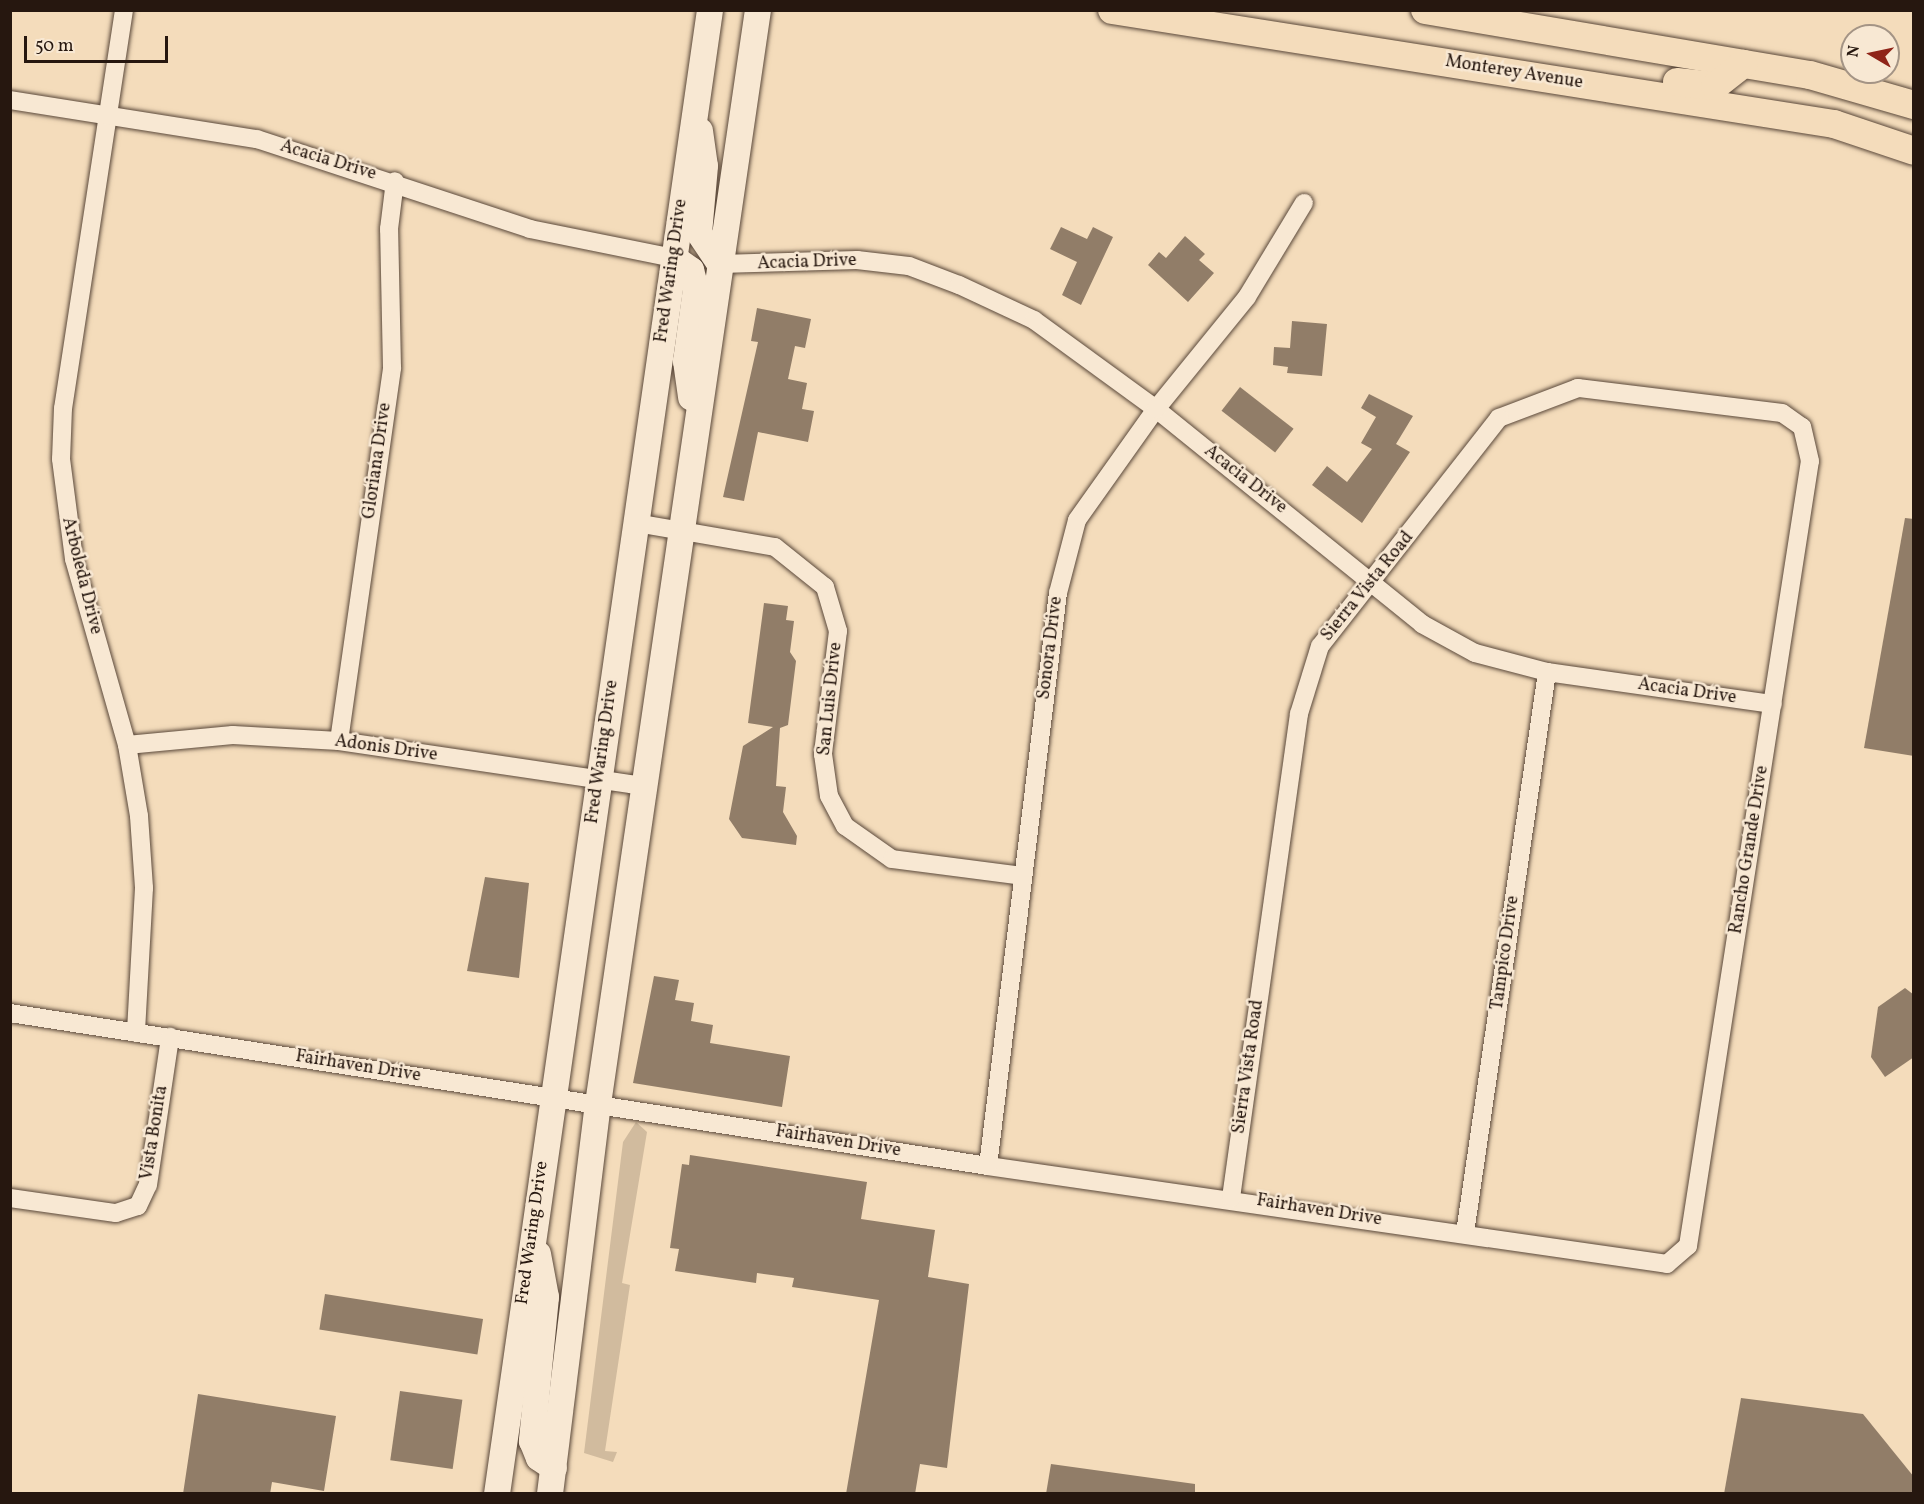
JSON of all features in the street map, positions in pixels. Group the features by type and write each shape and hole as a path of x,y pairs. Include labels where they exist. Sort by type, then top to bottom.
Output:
{"main road":[{"name":"Fred Waring Drive","path":"497,1494 551,1097 710,10"},
{"path":"550,1494 598,1104 679,530 758,10"},
{"name":"Monterey Avenue","path":"1112,10 1834,124 1914,151"},
{"path":"1425,10 1810,75 1914,105"},
{"path":"1632,92 1645,78 1714,86 1743,64"},
{"path":"695,114 705,166 699,232 720,264"},
{"path":"674,258 690,270 696,289 686,361 694,428"},
{"path":"533,1230 546,1297 532,1441 539,1458 554,1468"}],"street":[{"name":"Arboleda Drive","path":"124,10 63,408 61,459 74,559 127,745 144,888 136,1033"},
{"name":"Acacia Drive","path":"10,100 110,113 257,140 395,181 530,229 674,258"},
{"name":"Gloriana Drive","path":"339,741 392,368 389,229 395,181"},
{"name":"Sonora Drive","path":"988,1166 1058,593 1077,520 1156,409 1247,297 1304,202"},
{"name":"Acacia Drive","path":"720,264 857,260 909,266 1034,320 1156,409 1422,624 1475,653 1547,672 1773,704"},
{"name":"Sierra Vista Road","path":"1231,1198 1299,714 1320,646 1373,583 1499,418 1578,388 1782,413 1802,427"},
{"name":"Rancho Grande Drive","path":"1667,1264 1688,1246 1810,461 1802,427"},
{"name":"San Luis Drive","path":"636,524 775,547 825,587 838,631 823,754 829,796 845,826 892,859 1023,876"},
{"name":"Tampico Drive","path":"1465,1233 1547,672"},
{"name":"Adonis Drive","path":"127,745 233,735 339,741 644,786"},
{"name":"Fairhaven Drive","path":"10,1013 988,1166 1231,1198 1667,1264"},
{"name":"Vista Bonita","path":"10,1198 116,1213 138,1206 148,1185 170,1037"}],"shaded area":[{"path":"636,1122 647,1132 622,1283 630,1285 605,1451 617,1452 613,1462 584,1453 623,1142"}],"building":[{"path":"1061,227 1087,239 1093,227 1113,237 1081,305 1062,295 1077,262 1050,249"},
{"path":"1185,236 1205,254 1199,260 1214,273 1188,302 1148,265 1159,252 1166,258"},
{"path":"757,308 811,319 805,348 795,346 788,379 807,383 802,409 814,411 808,442 758,432 744,501 723,497 758,342 751,341"},
{"path":"1292,321 1327,324 1322,376 1287,373 1288,367 1273,365 1274,347 1290,348"},
{"path":"1240,387 1294,429 1275,453 1222,411"},
{"path":"1369,394 1413,416 1396,444 1410,452 1362,523 1312,485 1327,466 1347,482 1372,449 1361,443 1376,417 1361,408"},
{"path":"1905,518 1914,519 1914,756 1864,748"},
{"path":"764,603 788,606 786,620 794,621 790,652 796,661 788,725 780,728 776,786 786,787 783,812 797,836 796,845 742,838 729,819 743,746 773,727 748,723"},
{"path":"485,877 529,883 519,978 467,971"},
{"path":"654,976 679,980 675,1000 694,1003 691,1021 713,1025 710,1043 790,1056 782,1107 633,1083"},
{"path":"1905,988 1914,995 1914,1057 1885,1077 1871,1057 1878,1007"},
{"path":"690,1155 867,1182 861,1219 935,1230 928,1277 969,1284 947,1468 920,1464 915,1494 846,1494 879,1300 792,1287 794,1278 757,1273 756,1283 675,1271 679,1249 670,1248 682,1164 689,1165"},
{"path":"325,1294 483,1319 477,1355 319,1330"},
{"path":"400,1391 462,1400 453,1469 390,1460"},
{"path":"198,1394 336,1416 324,1491 272,1482 270,1494 183,1494"},
{"path":"1741,1398 1863,1414 1914,1477 1914,1494 1724,1494"},
{"path":"1051,1464 1195,1484 1195,1494 1046,1494"}]}
